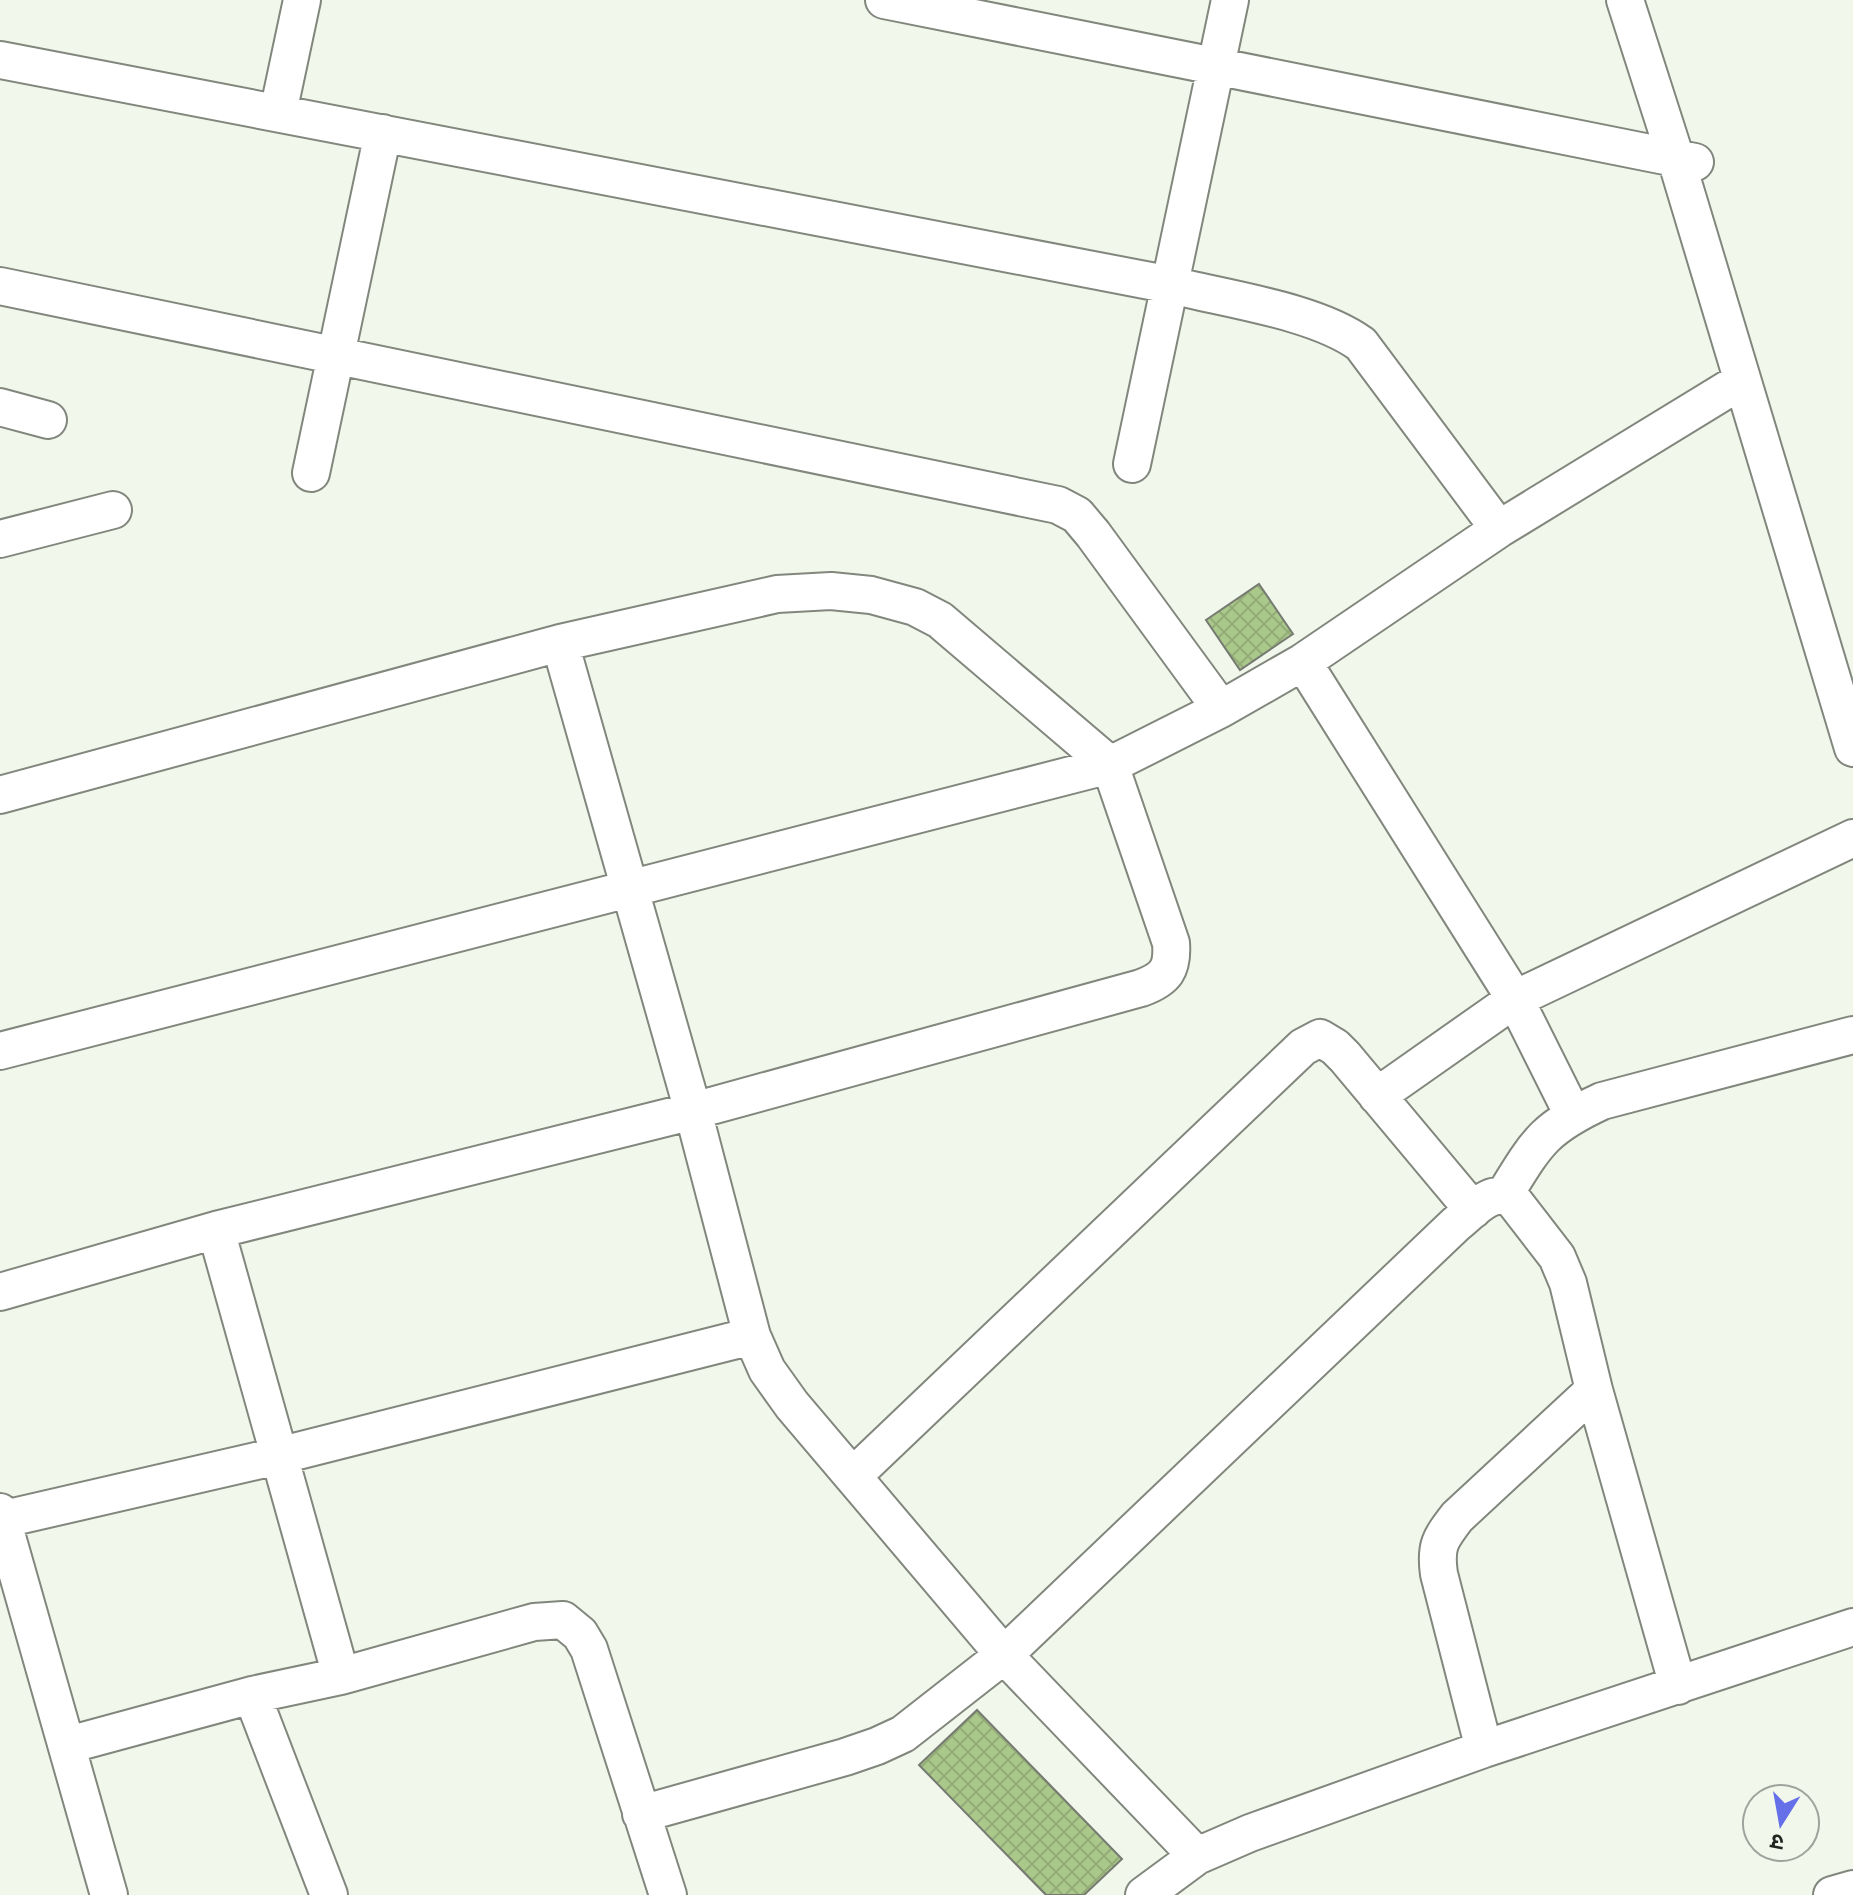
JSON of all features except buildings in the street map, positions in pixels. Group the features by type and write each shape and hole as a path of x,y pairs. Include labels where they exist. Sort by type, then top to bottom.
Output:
{"street":[{"path":"278,113 302,0"},
{"path":"884,0 1686,161"},
{"path":"1132,464 1230,0"},
{"path":"1625,0 1686,161 1853,675"},
{"path":"1645,0 1741,381 1850,725"},
{"path":"0,60 1171,285 1314,320 1343,331 1361,344 1499,529"},
{"path":"311,473 383,133"},
{"path":"0,286 1058,505 1077,515 1093,534 1221,709"},
{"path":"0,1051 630,886 1110,765 1221,709 1303,662 1499,529 1741,381"},
{"path":"0,407 48,420"},
{"path":"0,539 113,510"},
{"path":"0,795 560,643 777,594 831,591 871,595 915,607 940,620 1110,765 1171,943 1173,961 1169,973 1157,983 1141,988 693,1111 216,1230 0,1292"},
{"path":"560,643 693,1111 752,1336 767,1370 792,1405 1004,1655 1197,1856"},
{"path":"1303,662 1515,999 1573,1115"},
{"path":"1377,1096 1515,999 1853,838"},
{"path":"641,1814 877,1746 903,1734 1004,1655 1489,1202 1536,1144 1573,1115 1602,1101 1853,1035"},
{"path":"853,1476 1303,1047 1320,1038 1335,1047 1377,1096 1489,1202 1513,1200 1557,1257 1576,1312 1594,1390 1678,1686"},
{"path":"216,1230 341,1676"},
{"path":"109,1895 1,1517 278,1456 752,1336"},
{"path":"1484,1749 1439,1574 1436,1559 1440,1539 1457,1517 1594,1390"},
{"path":"68,1745 252,1695 341,1676 534,1622 563,1620 580,1634 589,1649 668,1895"},
{"path":"1144,1895 1197,1856 1250,1833 1484,1749 1853,1627"},
{"path":"252,1695 329,1895"},
{"path":"1832,1895 1853,1889"}]}
